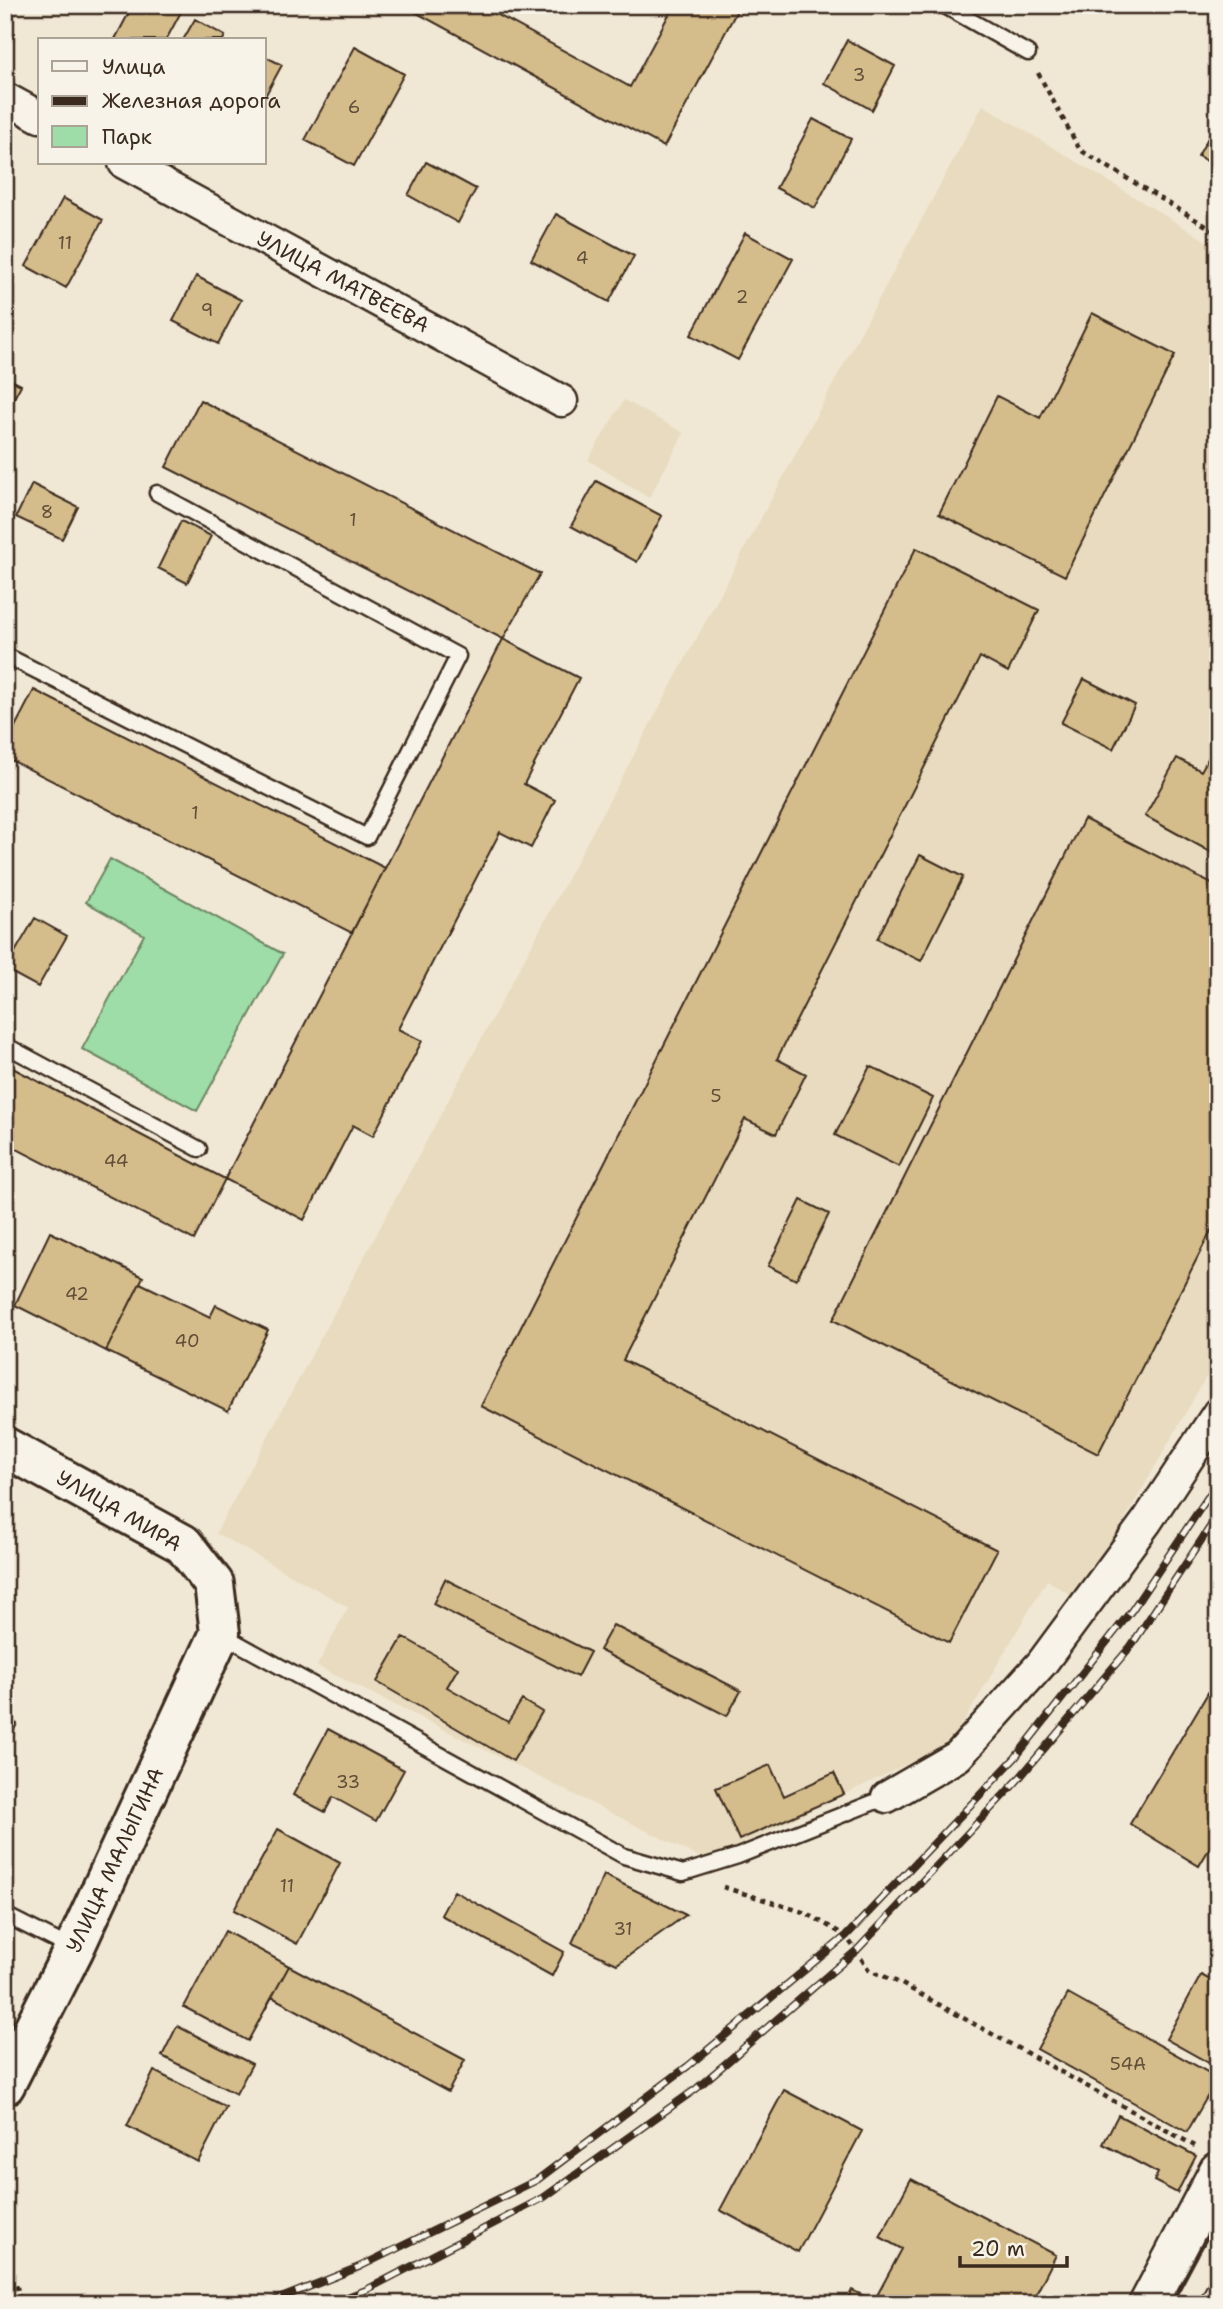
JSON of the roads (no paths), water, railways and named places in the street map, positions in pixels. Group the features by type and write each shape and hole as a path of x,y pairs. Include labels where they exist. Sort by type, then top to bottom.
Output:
{"main road":[{"name":"УЛИЦА МИРА","path":"5,1447 183,1544 214,1584 220,1633"},
{"name":"УЛИЦА МАЛЫГИНА","path":"5,2085 74,1949 220,1633"}],"street":[{"path":"5,99 38,116"},
{"name":"УЛИЦА МАТВЕЕВА","path":"126,164 562,401"},
{"path":"887,1797 958,1756 1042,1664 1147,1521 1218,1413"},
{"path":"1148,2304 1212,2162"}],"lane":[{"path":"943,5 1028,53"},
{"path":"5,655 367,837 458,656 158,493"},
{"path":"5,1045 199,1149"},
{"path":"220,1633 624,1856 682,1873 738,1856 887,1797"},
{"path":"5,1915 74,1949"}],"tram line":[{"path":"1172,2304 1218,2218"},
{"path":"1197,2304 1218,2264"}],"railway":[{"path":"266,2304 359,2267 537,2180 688,2066 846,1936 1015,1758 1132,1610 1218,1482"},
{"path":"328,2304 366,2290 543,2198 696,2089 857,1950 1016,1782 1131,1646 1218,1515"}]}
